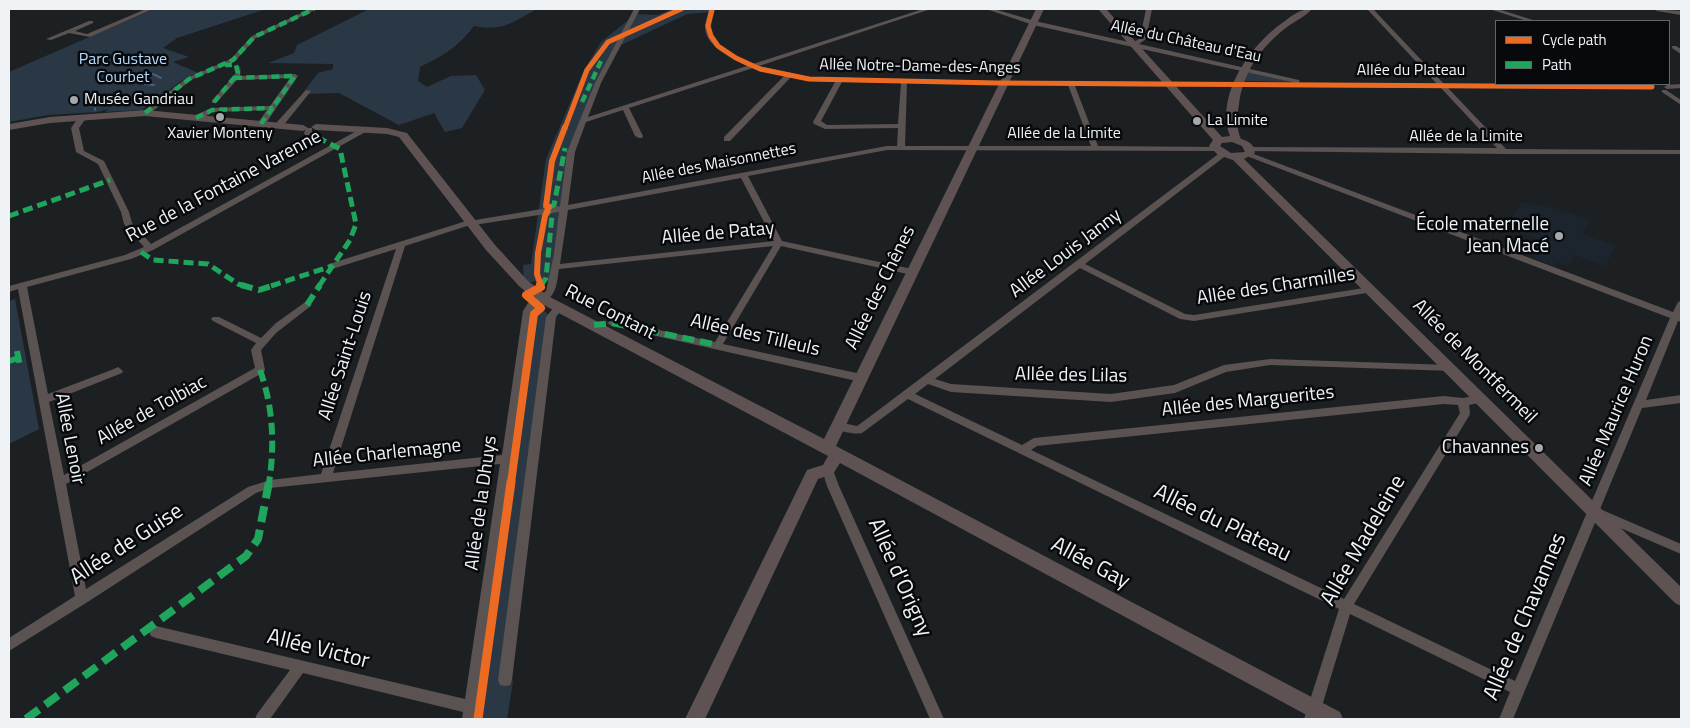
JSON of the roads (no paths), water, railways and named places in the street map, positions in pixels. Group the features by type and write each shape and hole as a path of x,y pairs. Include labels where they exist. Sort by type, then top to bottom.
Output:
{"main road":[{"name":"Allée des Chênes","path":"832,451 838,426 1040,9"},
{"name":"Allée de Montfermeil","path":"1102,9 1232,151 1681,598"},
{"path":"1232,151 1246,144 1238,140 1234,135 1232,119 1236,84 1243,69 1260,46 1308,9"},
{"name":"Rue Contant","path":"9,126 83,117 145,113 200,116 308,127"},
{"name":"Rue Contant","path":"263,122 308,127 387,131 403,135 422,156 473,223 485,242 543,299 558,308 581,317 832,451"},
{"name":"Rue Contant","path":"337,128 352,126 402,130 414,138 422,156"},
{"path":"1232,151 1238,140"},
{"path":"695,719 812,474 828,470 832,451"},
{"name":"Allée Gay","path":"832,451 1313,714 1333,719"}],"street":[{"path":"68,31 88,36 150,9"},
{"path":"145,113 189,79 233,60 254,37 314,9"},
{"name":"Allée de la Dhuys","path":"470,713 529,309 550,292 558,254 571,152 598,83 637,9"},
{"name":"Allée Notre-Dame-des-Anges","path":"712,9 708,26 715,41 736,58 754,66 788,76 839,81 1170,84"},
{"path":"583,121 928,9"},
{"name":"Allée du Château d'Eau","path":"989,9 1033,23 1243,69 1287,81"},
{"path":"1134,45 1143,39 1149,9"},
{"path":"1370,9 1505,152"},
{"path":"1492,9 1530,20"},
{"path":"1657,9 1681,13"},
{"path":"49,40 91,22"},
{"path":"1674,47 1681,52"},
{"path":"214,102 236,73 236,65 222,66"},
{"path":"236,73 295,76 263,122"},
{"path":"727,139 788,76"},
{"path":"839,81 817,122 825,127 903,126"},
{"name":"Allée du Plateau","path":"1170,84 1236,84 1287,81 1320,85 1652,85 1664,87"},
{"path":"902,147 904,82"},
{"path":"1072,83 1095,148"},
{"path":"1664,87 1681,86"},
{"path":"1664,87 1681,103"},
{"path":"280,124 308,91"},
{"name":"Rue Contant","path":"200,116 212,110 273,108"},
{"path":"626,108 639,136"},
{"path":"83,117 75,128 80,152 101,164 125,212 128,224 150,248"},
{"path":"308,127 308,134 318,138"},
{"name":"Rue de la Fontaine Varenne","path":"9,289 128,257 150,248 365,130"},
{"name":"Allée des Maisonnettes","path":"332,266 402,243 473,223 902,147 973,148"},
{"name":"Allée de la Limite","path":"973,148 1232,151 1681,152"},
{"path":"1232,151 1679,318"},
{"name":"Allée Louis Janny","path":"838,426 858,430 908,395 1232,151"},
{"path":"718,345 779,243 743,174"},
{"name":"Allée Saint-Louis","path":"325,479 402,243"},
{"name":"Allée de Patay","path":"554,267 779,243 912,272"},
{"name":"Allée des Charmilles","path":"1080,264 1183,317 1194,318 1370,290"},
{"name":"Allée Lenoir","path":"22,286 82,599"},
{"name":"Allée Maurice Huron","path":"1586,531 1639,405 1679,318 1681,304"},
{"path":"216,319 261,342 275,328 306,305"},
{"path":"505,680 551,317 558,308"},
{"name":"Allée des Tilleuls","path":"612,324 718,345 861,378"},
{"name":"Allée de Tolbiac","path":"60,482 260,370 256,350 261,342"},
{"name":"Allée des Lilas","path":"927,380 951,388 1111,398 1175,389 1208,377 1224,368 1270,362 1450,369"},
{"path":"44,400 118,371"},
{"name":"Allée du Plateau","path":"908,395 1518,689"},
{"name":"Allée des Marguerites","path":"1023,450 1034,442 1444,400 1463,402 1480,399"},
{"path":"1639,405 1681,400"},
{"name":"Allée Madeleine","path":"1313,714 1346,606 1465,413 1463,402"},
{"name":"Allée Charlemagne","path":"270,484 508,459"},
{"name":"Allée d'Origny","path":"828,470 833,486 937,719"},
{"name":"Allée de Guise","path":"9,646 252,490 270,484"},
{"path":"1595,512 1681,549"},
{"name":"Allée de Chavannes","path":"1506,719 1586,531"},
{"name":"Allée Victor","path":"156,632 300,667 470,713"},
{"path":"262,719 300,667"}],"waterway":[{"path":"153,74 161,78"},
{"path":"145,84 154,85"}],"tunnel":[{"path":"237,67 238,73"}],"place":[{"name":"Musée Gandriau","path":"74,100"},
{"name":"Xavier Monteny","path":"220,117"},
{"name":"La Limite","path":"1197,121"},
{"name":"École maternelle Jean Macé","path":"1559,236"},
{"name":"Chavannes","path":"1539,448"}],"park label":[{"name":"Parc Gustave Courbet","path":"123,69"}]}
